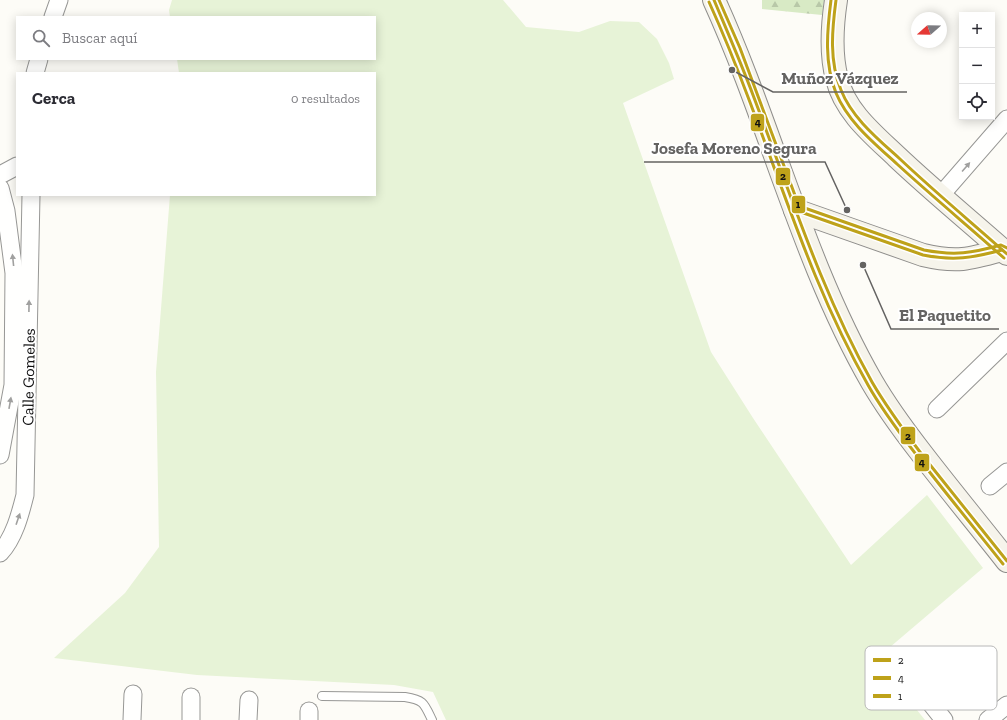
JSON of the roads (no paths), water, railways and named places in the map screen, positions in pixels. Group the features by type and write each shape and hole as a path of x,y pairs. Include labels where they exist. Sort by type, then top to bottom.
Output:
{"street":[{"path":"53,16 59,0"},
{"path":"714,0 735,50 825,286 852,346 891,413 946,486 1007,561"},
{"path":"836,0 832,45 837,80 848,106 868,129 940,196 1005,252"},
{"path":"35,72 39,60"},
{"path":"940,196 1007,119"},
{"path":"0,175 16,167"},
{"name":"Calle Gomeles","path":"0,188 6,211 14,273 13,385 0,455"},
{"name":"Calle Gomeles","path":"0,553 13,534 25,495 31,196"},
{"path":"795,210 938,259 953,261 963,260 1005,252"},
{"path":"936,409 1007,341"},
{"path":"990,486 1007,472"},
{"path":"132,720 133,694"},
{"path":"191,697 191,720"},
{"path":"248,720 249,700"},
{"path":"988,720 1007,705"},
{"path":"936,710 944,720"}],"lane":[{"path":"322,696 405,696 417,699 424,704 432,720"}],"place":[{"name":"Muñoz Vázquez","path":"732,70"},
{"name":"Josefa Moreno Segura","path":"847,210"},
{"name":"El Paquetito","path":"863,265"}]}
